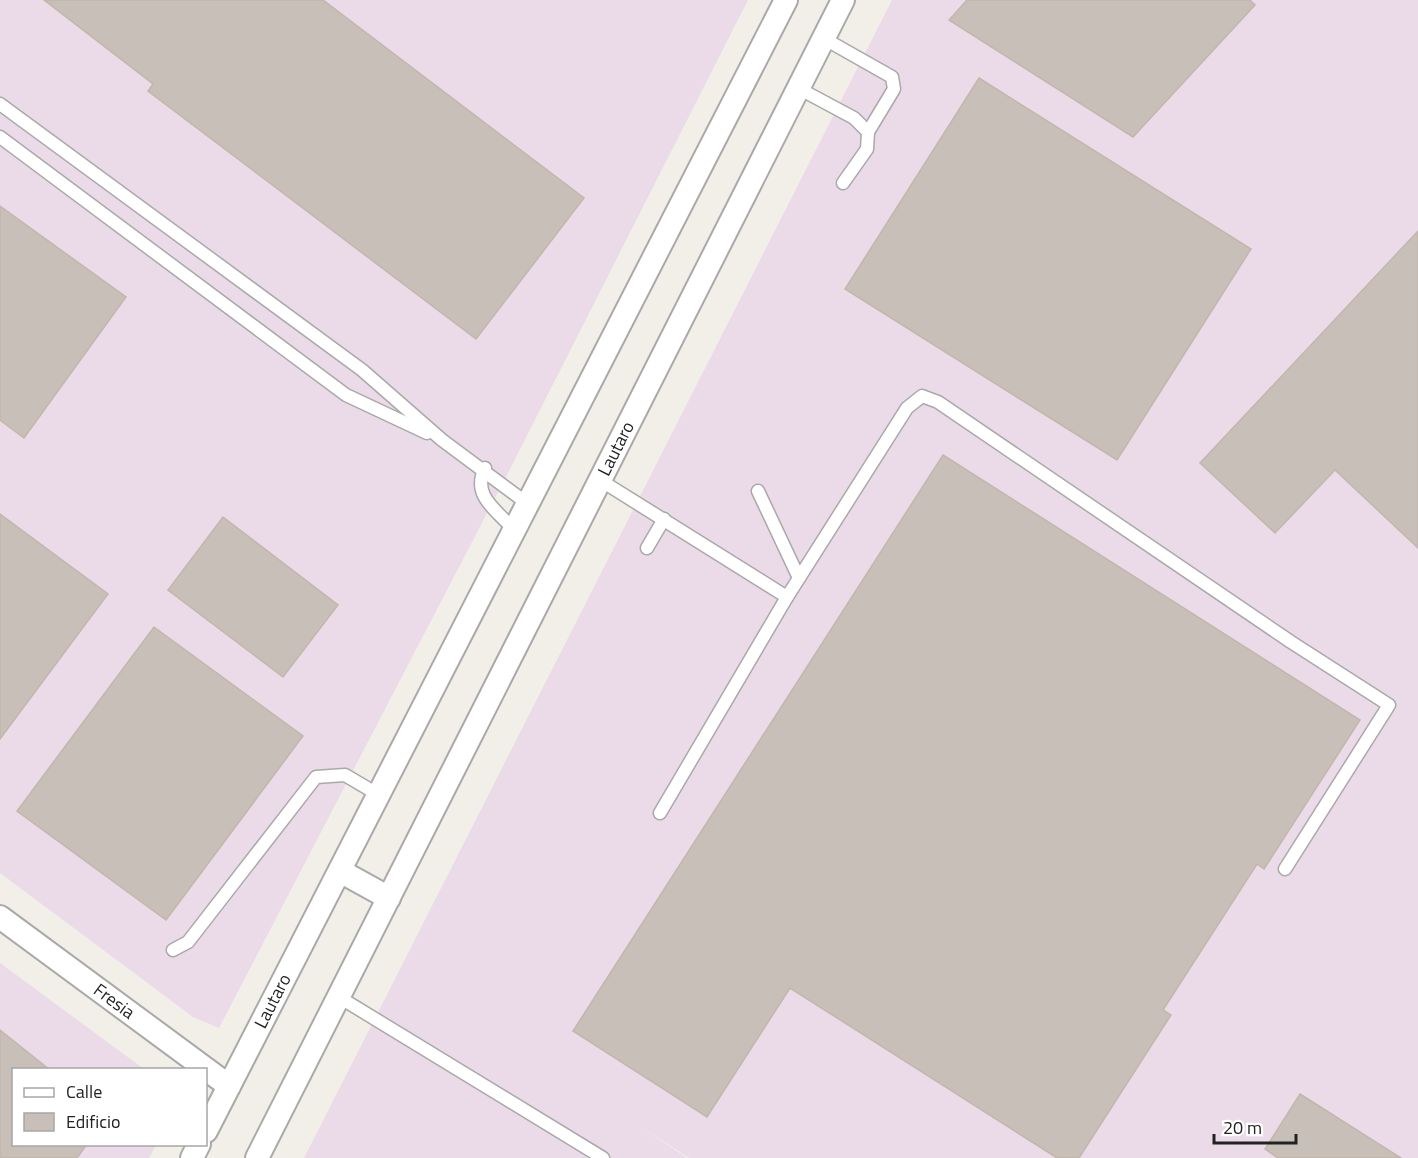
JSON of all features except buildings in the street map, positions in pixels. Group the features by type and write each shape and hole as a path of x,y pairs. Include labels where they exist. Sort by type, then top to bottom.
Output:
{"street":[{"name":"Lautaro","path":"207,1129 786,0"},
{"name":"Lautaro","path":"257,1158 843,0"},
{"path":"340,871 389,898"},
{"name":"Fresia","path":"0,917 205,1068"},
{"name":"Fresia","path":"207,1070 229,1086"}],"lane":[{"path":"823,38 892,77 894,89 868,132 867,149 843,183"},
{"path":"798,88 854,118 868,132"},
{"path":"0,104 362,370 442,440 528,504"},
{"path":"0,137 346,395 442,440"},
{"path":"660,813 787,597 907,408 922,396 938,402 1291,642 1389,705 1285,869"},
{"path":"484,470 479,479 481,494 514,530"},
{"path":"600,480 787,597"},
{"path":"758,491 799,578"},
{"path":"647,548 664,519"},
{"path":"173,950 188,942 316,777 345,775 379,795"},
{"path":"339,997 603,1158"}],"shaded area":[{"path":"0,0 748,0 509,471 219,1028 193,1017 0,873"},
{"path":"892,0 1418,0 1418,1158 689,1158 641,1127 687,1158 304,1158"},
{"path":"0,963 143,1068 12,1068 12,1146 155,1146 149,1158 0,1158"}]}
